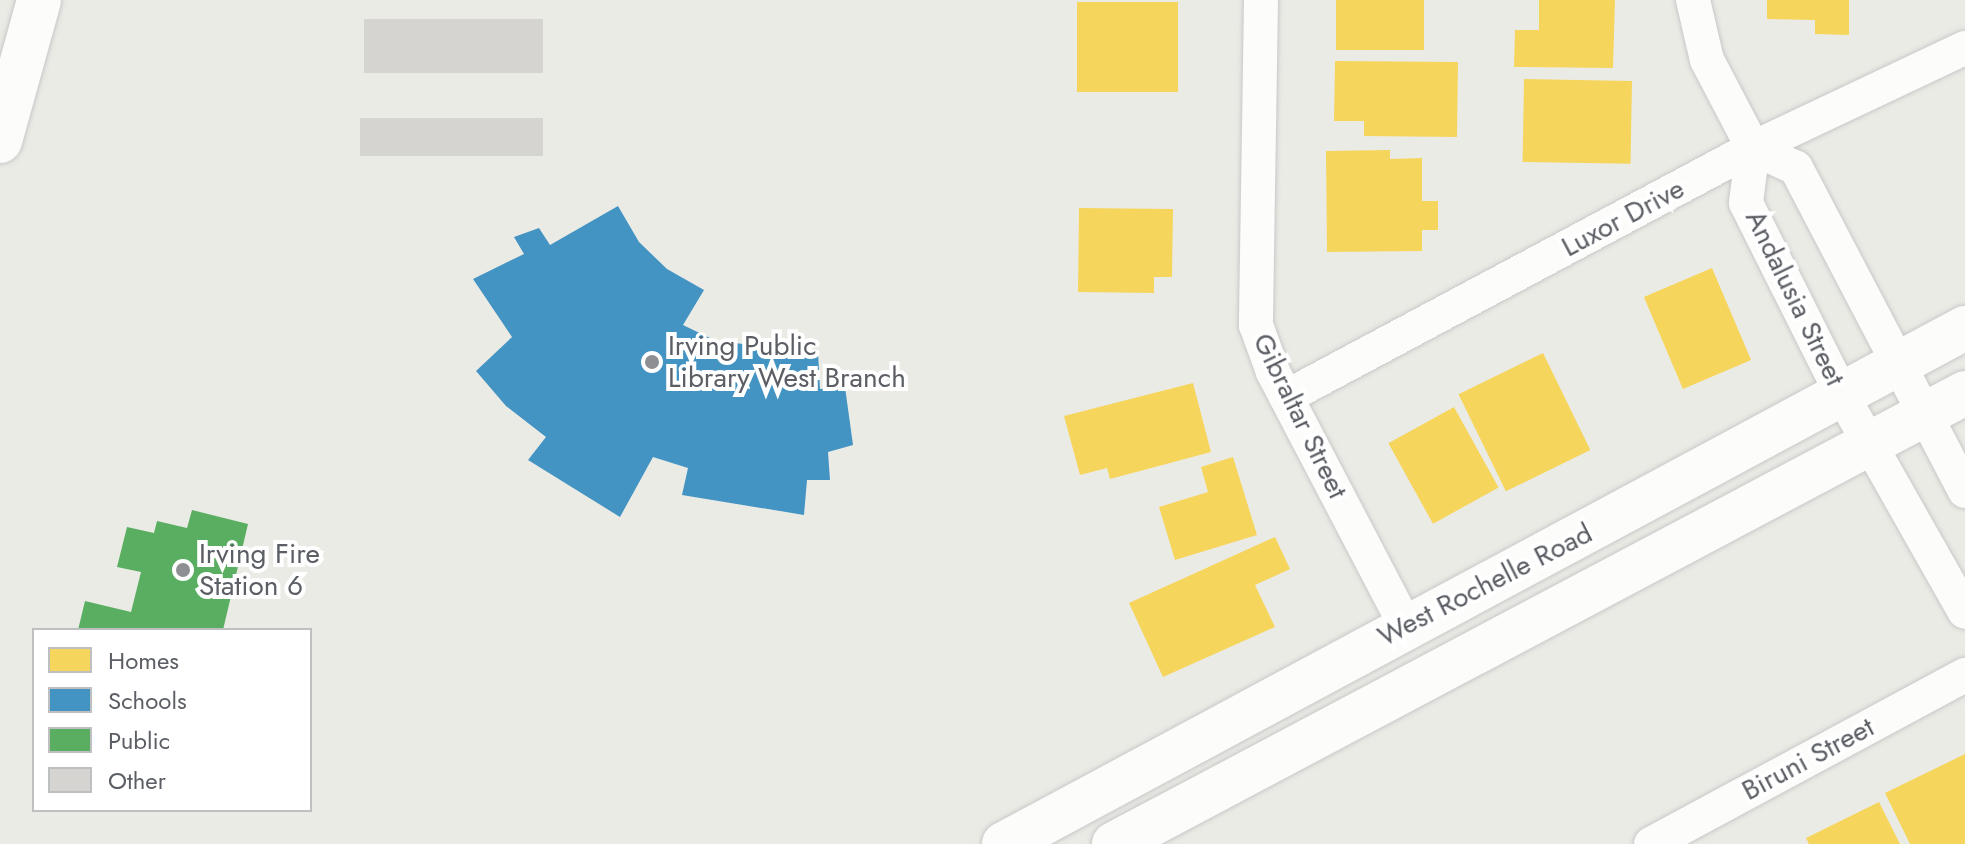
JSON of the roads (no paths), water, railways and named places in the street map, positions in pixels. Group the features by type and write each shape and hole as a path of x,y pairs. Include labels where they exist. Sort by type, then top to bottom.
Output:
{"street":[{"path":"0,141 39,0"},
{"name":"Gibraltar Street","path":"1261,0 1256,325 1286,397 1406,626"},
{"path":"1693,0 1707,60 1753,148"},
{"name":"Luxor Drive","path":"1286,397 1753,148 1965,48"},
{"name":"Andalusia Street","path":"1965,491 1796,168 1753,148 1746,203 1842,395 1965,612"},
{"name":"West Rochelle Road","path":"1004,844 1965,328"},
{"name":"West Rochelle Road","path":"1114,844 1868,441 1965,393"},
{"name":"Biruni Street","path":"1651,844 1965,675"}],"place":[{"name":"Irving Public Library West Branch","path":"652,362"},
{"name":"Irving Fire Station 6","path":"183,570"}]}
